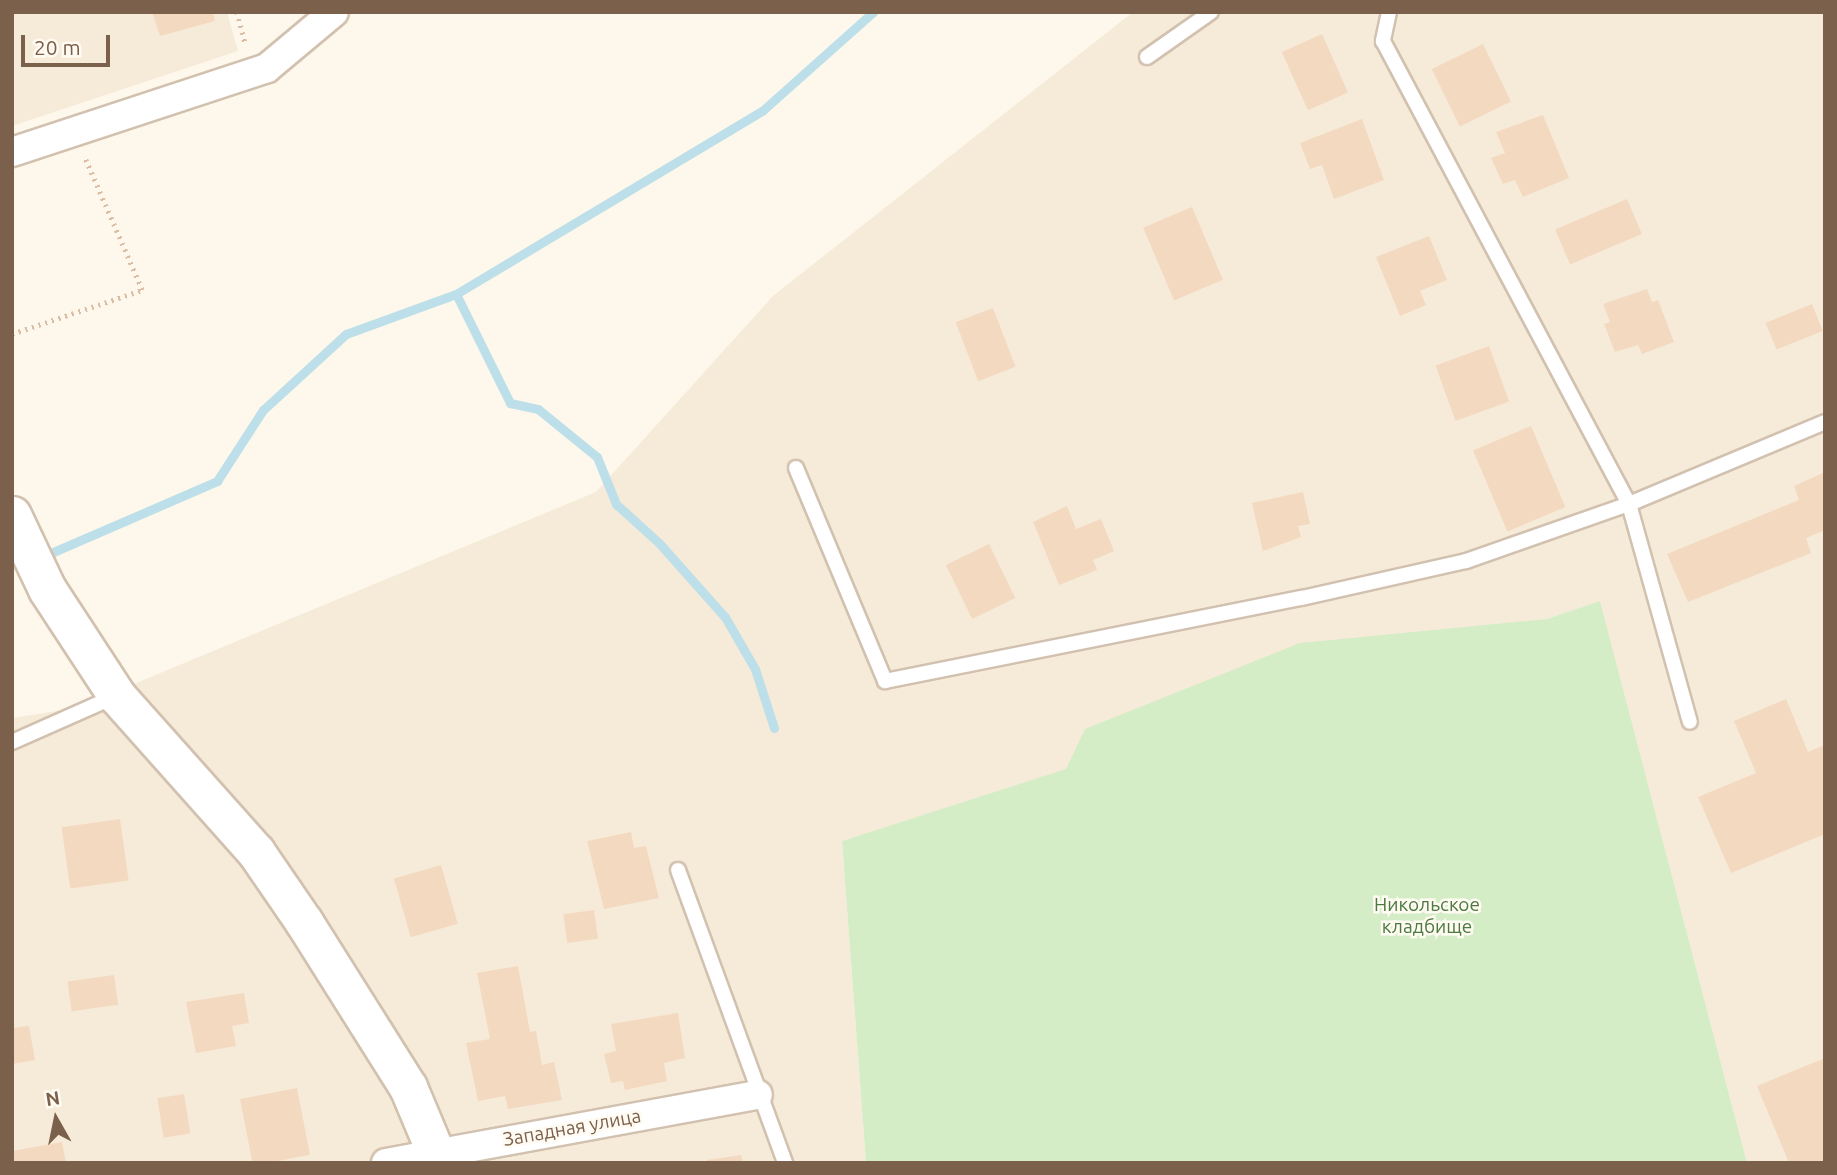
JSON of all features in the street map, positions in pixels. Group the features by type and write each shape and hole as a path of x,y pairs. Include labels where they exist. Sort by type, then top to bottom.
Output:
{"street":[{"path":"12,152 267,68 334,12"},
{"path":"12,515 47,589 117,696 256,852 408,1087 439,1157"},
{"name":"Западная улица","path":"386,1163 439,1157 758,1095"}],"lane":[{"path":"1147,57 1211,12"},
{"path":"1389,12 1383,41 1629,504 1690,722"},
{"path":"796,468 885,681 1466,561 1629,504 1825,422"},
{"path":"12,742 117,696"},
{"path":"678,870 785,1163"}],"path":[{"path":"12,334 142,290 82,152"}],"shaded area":[{"path":"12,12 227,12 238,51 12,126"},
{"path":"1133,12 1825,12 1825,1163 1747,1163 1600,602 842,841 866,1163 12,1163 12,718 76,708 596,492 773,296"}],"green space":[{"name":"Никольское кладбище","path":"1600,601 1747,1163 866,1163 842,841 1066,769 1085,729 1300,643 1547,619"}],"building":[{"path":"152,12 213,12 215,21 160,36"},
{"path":"1322,34 1348,92 1308,110 1282,52"},
{"path":"1483,44 1511,102 1460,127 1432,69"},
{"path":"1543,115 1569,178 1523,197 1515,180 1503,184 1491,158 1505,153 1496,132"},
{"path":"1362,119 1384,180 1334,199 1322,165 1310,169 1300,143"},
{"path":"1627,199 1642,234 1570,264 1555,229"},
{"path":"1192,207 1223,280 1174,300 1143,228"},
{"path":"1429,236 1447,280 1420,291 1426,305 1400,316 1376,257"},
{"path":"1647,289 1652,302 1658,300 1674,342 1642,354 1638,345 1615,352 1604,324 1610,322 1603,304"},
{"path":"1812,304 1823,331 1777,350 1766,323"},
{"path":"993,308 1016,367 978,381 956,322"},
{"path":"1489,346 1509,401 1456,421 1435,365"},
{"path":"1531,426 1565,507 1507,532 1473,451"},
{"path":"1825,472 1825,530 1806,538 1811,553 1688,602 1667,554 1799,500 1794,486"},
{"path":"1303,492 1310,524 1298,526 1301,537 1263,551 1252,503"},
{"path":"1067,506 1076,529 1101,519 1114,551 1093,560 1097,570 1059,585 1033,522"},
{"path":"989,544 1015,598 972,619 946,565"},
{"path":"1786,699 1808,752 1825,745 1825,834 1731,873 1698,797 1756,773 1734,721"},
{"path":"120,819 129,880 70,889 62,827"},
{"path":"631,832 634,848 646,846 659,898 604,909 587,841"},
{"path":"441,865 458,924 411,937 394,879"},
{"path":"594,910 598,939 567,943 563,914"},
{"path":"518,966 530,1032 536,1031 542,1065 554,1062 562,1100 508,1109 505,1096 478,1101 466,1043 490,1039 477,973"},
{"path":"114,975 118,1005 72,1011 67,982"},
{"path":"244,993 249,1023 232,1026 236,1046 196,1053 186,1002"},
{"path":"678,1013 685,1058 664,1063 667,1081 625,1090 623,1081 611,1083 604,1054 616,1051 611,1024"},
{"path":"29,1026 35,1060 12,1064 12,1028"},
{"path":"1825,1058 1825,1163 1789,1163 1757,1086"},
{"path":"297,1088 310,1155 268,1163 252,1163 240,1099"},
{"path":"184,1094 190,1134 164,1138 157,1098"},
{"path":"62,1142 66,1163 12,1163 12,1151"},
{"path":"741,1155 743,1163 707,1163 707,1160"}],"waterway":[{"path":"44,556 217,481 263,410 346,334 456,294 762,111 873,12"},
{"path":"456,294 510,403 538,409 597,457 616,504 659,543 725,617 755,669 774,728"}]}
